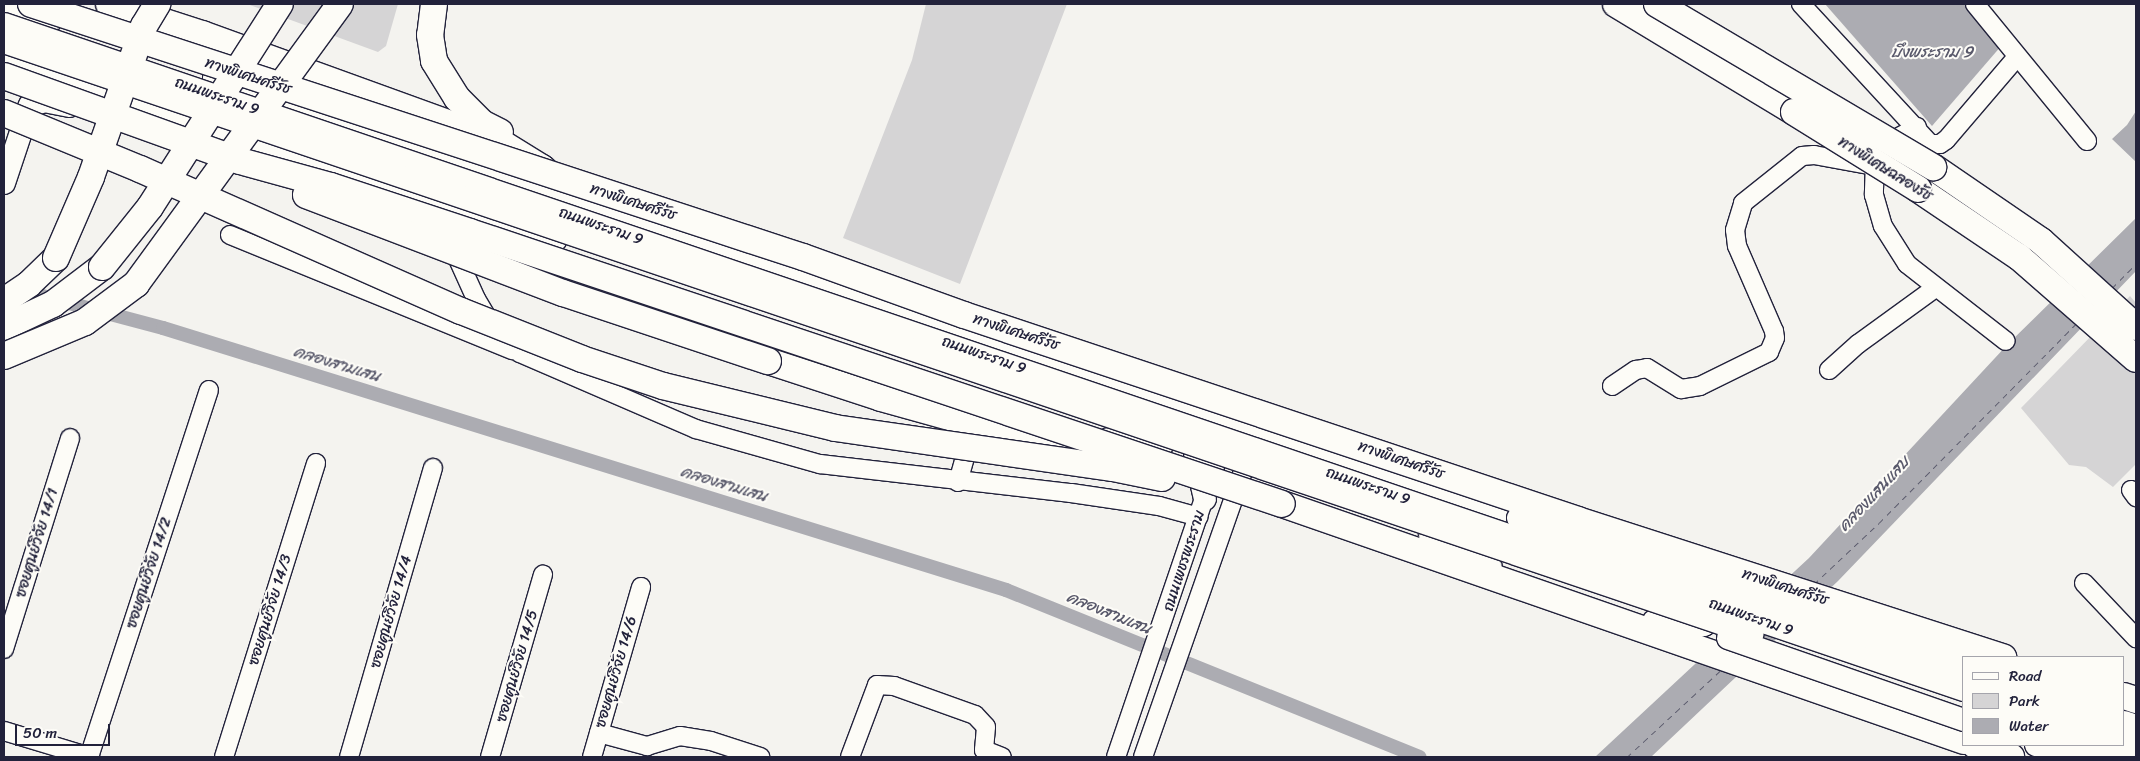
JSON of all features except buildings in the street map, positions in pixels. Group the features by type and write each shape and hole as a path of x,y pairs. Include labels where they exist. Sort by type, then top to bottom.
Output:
{"highway":[{"path":"109,4 500,142 542,168 574,197"},
{"path":"4,301 29,284 56,258 91,177 144,26 157,4"},
{"path":"4,327 53,304 81,285 127,238 280,4"},
{"path":"4,356 85,322 136,284 340,4"},
{"path":"434,4 430,35 434,61 457,98 482,123 659,211"},
{"name":"ทางพิเศษฉลองรัช","path":"1616,4 1901,178 2019,257 2136,359"},
{"name":"ทางพิเศษฉลองรัช","path":"1657,4 1933,167 2041,241 2136,327"},
{"name":"ทางพิเศษศรีรัช","path":"15,10 659,211 1578,520 2000,656"},
{"path":"4,76 240,161 331,186 1282,504 1962,740"},
{"path":"4,113 461,312 582,359 663,386 835,428 1113,468 1282,504"},
{"path":"240,161 296,191 406,235 563,293 881,398 974,424 1073,439 1160,445"},
{"path":"1978,746 2011,757"}],"main road":[{"path":"104,4 141,53"},
{"path":"4,56 15,10"},
{"name":"ถนนพระราม 9","path":"15,10 58,14 141,53 574,197 1962,668"},
{"name":"ถนนพระราม 9","path":"15,10 1962,689"},
{"path":"4,183 58,14"},
{"name":"ถนนพระราม 9","path":"4,42 1962,704"},
{"name":"ถนนพระราม 9","path":"4,56 1243,472 1962,719"},
{"path":"29,107 44,101 62,103 140,128 163,132 227,131"},
{"path":"1202,508 1205,460"},
{"path":"1430,536 1489,566 1680,630 1704,625 1714,612 1718,593 1716,576 1705,566 1506,499 1448,494"},
{"path":"2040,746 2072,757"},
{"path":"2085,746 2119,757"}],"street":[{"path":"1801,4 1917,127 1930,144 1942,143 2017,57"},
{"path":"1975,4 2087,141"},
{"path":"1917,127 1886,144 1874,166 1874,195 1889,238 1907,264 1934,288 2006,341"},
{"path":"1612,386 1636,370 1647,368 1657,371 1681,389 1700,386 1769,352 1775,338 1774,331 1737,246 1736,230 1743,203 1802,156 1814,155 1874,166"},
{"path":"432,200 476,299 493,327 520,353"},
{"path":"230,235 520,353 696,429 820,464 958,482 1071,493 1159,506 1202,508"},
{"path":"1828,370 1858,344 1934,288"},
{"name":"ซอยศูนย์วิจัย 14/2","path":"89,757 209,390"},
{"path":"1205,460 1230,420"},
{"path":"958,482 974,424"},
{"name":"ถนนเพชรพระราม","path":"1143,757 1201,595 1257,429"},
{"name":"ซอยศูนย์วิจัย 14/1","path":"4,648 70,438"},
{"name":"ซอยศูนย์วิจัย 14/3","path":"224,757 316,463"},
{"name":"ซอยศูนย์วิจัย 14/4","path":"349,757 433,468"},
{"name":"ถนนเพชรพระราม","path":"1116,757 1133,714 1202,508"},
{"name":"ซอยศูนย์วิจัย 14/5","path":"490,757 543,575"},
{"path":"2084,583 2136,638"},
{"name":"ซอยศูนย์วิจัย 14/6","path":"592,757 641,588"},
{"path":"850,757 877,685 894,686 975,714 986,727 984,750 1002,757"},
{"path":"4,731 89,757"},
{"path":"599,733 647,746 680,736 711,741 760,757"}],"green space":[{"path":"247,4 398,4 386,46 378,52"},
{"path":"926,4 1067,4 960,284 843,238 912,60"},
{"path":"2130,296 2136,303 2136,464 2113,487 2086,467 2069,465 2021,408"}],"water":[{"name":"บึงพระราม 9","path":"1825,4 1969,4 2002,45 1932,126"},
{"path":"2136,111 2136,162 2112,139 2127,125"},
{"name":"คลองแสนแสบ","path":"2136,218 2136,271 1838,581 1651,757 1595,757 1809,558 2008,344"}],"waterway":[{"name":"คลองสามเสน","path":"20,290 163,328 1006,590 1420,757"}],"ferry route":[{"path":"2112,288 2136,264"},
{"path":"1814,584 1879,523 2076,324"},
{"path":"1627,757 1721,670"}]}
